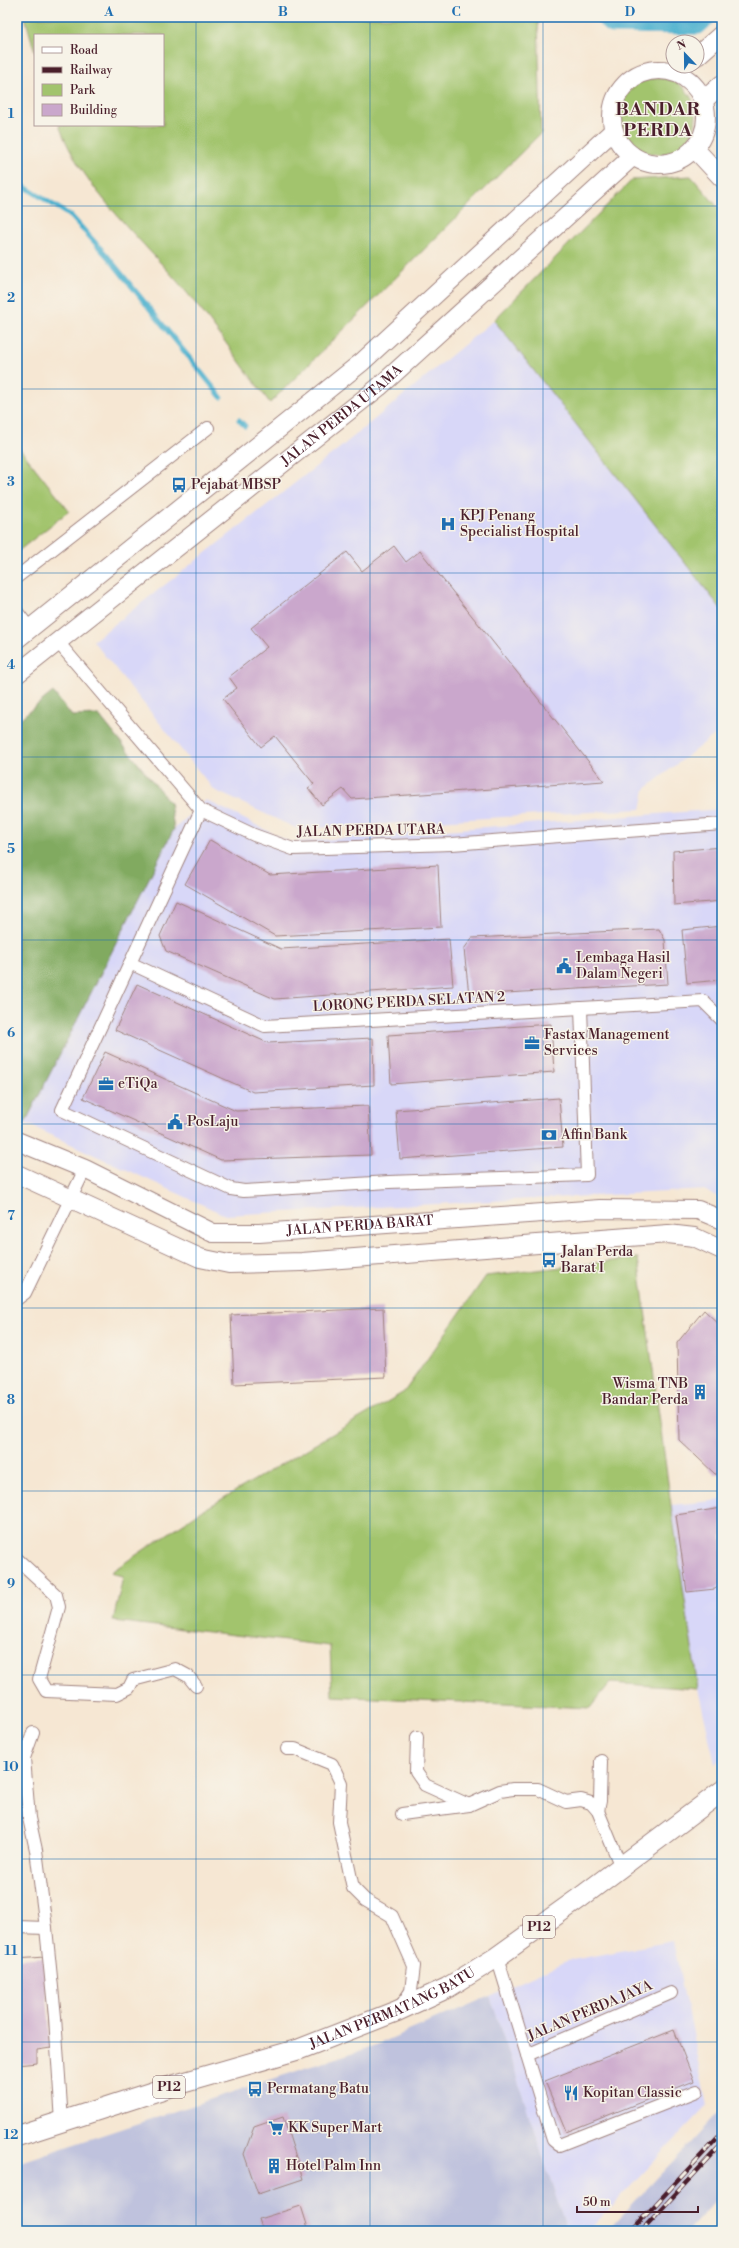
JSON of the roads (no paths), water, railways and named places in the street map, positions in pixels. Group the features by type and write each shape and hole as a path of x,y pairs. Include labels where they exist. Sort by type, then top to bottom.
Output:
{"main road":[{"name":"JALAN PERMATANG BATU","path":"17,2136 175,2085 300,2049 397,2011 447,1988 497,1957 722,1791"}],"street":[{"path":"705,49 722,34"},
{"path":"665,69 648,70 633,76 622,87 614,100 611,116 613,131 620,144 633,156 642,161 656,164 670,163 683,157 694,148 702,137 706,125 704,100 685,74"},
{"path":"704,100 722,84"},
{"name":"JALAN PERDA UTAMA","path":"23,634 362,362 613,131"},
{"path":"694,148 722,178"},
{"name":"JALAN PERDA UTAMA","path":"17,674 379,387 633,156"},
{"path":"17,577 208,428"},
{"path":"17,612 23,634"},
{"name":"JALAN PERDA UTARA","path":"58,641 201,810 254,835 292,849 452,844 662,830 722,824"},
{"path":"201,810 62,1110 231,1189 244,1191 389,1182 587,1175 581,1008"},
{"name":"LORONG PERDA SELATAN 2","path":"130,963 265,1026 703,1001 722,1020"},
{"name":"JALAN PERDA BARAT","path":"17,1141 85,1169 213,1233 260,1233 600,1209 698,1210 722,1220"},
{"path":"17,1299 25,1293 85,1169"},
{"path":"17,1174 200,1258 229,1264 259,1262 308,1262 668,1234 694,1237 722,1250"},
{"path":"259,1262 260,1233"},
{"path":"17,1559 56,1595 59,1607 38,1680 46,1691 117,1694 129,1688 133,1680 175,1669 188,1676 196,1686"},
{"path":"33,1733 21,1757 28,1818 36,1850 46,1928 55,2017 62,2122"},
{"path":"417,1737 416,1772 425,1785 469,1805"},
{"path":"287,1750 295,1750 332,1764 341,1783 339,1822 353,1888 365,1900 392,1916 414,1966 411,1991 397,2011"},
{"path":"598,1811 600,1801 601,1761"},
{"path":"402,1814 469,1805 500,1791 526,1788 538,1789 566,1802 581,1800 591,1803 598,1811 621,1867"},
{"path":"17,1927 46,1928"},
{"name":"JALAN PERDA JAYA","path":"497,1957 527,2055 671,1993"},
{"path":"527,2055 552,2140 559,2145 697,2091"}],"waterway":[{"path":"603,17 612,25 698,26 708,17"},
{"path":"17,182 71,216 108,257 221,397"},
{"path":"239,420 245,426"}],"railway":[{"path":"631,2231 722,2133"},
{"path":"641,2231 722,2144"}],"place":[{"name":"Pejabat MBSP","path":"179,485"},
{"name":"KPJ Penang Specialist Hospital","path":"448,524"},
{"name":"Lembaga Hasil Dalam Negeri","path":"564,966"},
{"name":"Fastax Management Services","path":"532,1043"},
{"name":"eTiQa","path":"106,1084"},
{"name":"PosLaju","path":"175,1122"},
{"name":"Affin Bank","path":"549,1135"},
{"name":"Jalan Perda Barat I","path":"549,1260"},
{"name":"Wisma TNB Bandar Perda","path":"700,1392"},
{"name":"Permatang Batu","path":"255,2089"},
{"name":"Kopitan Classic","path":"571,2093"},
{"name":"KK Super Mart","path":"276,2128"},
{"name":"Hotel Palm Inn","path":"274,2166"}],"district":[{"name":"BANDAR PERDA","path":"658,119"}]}
